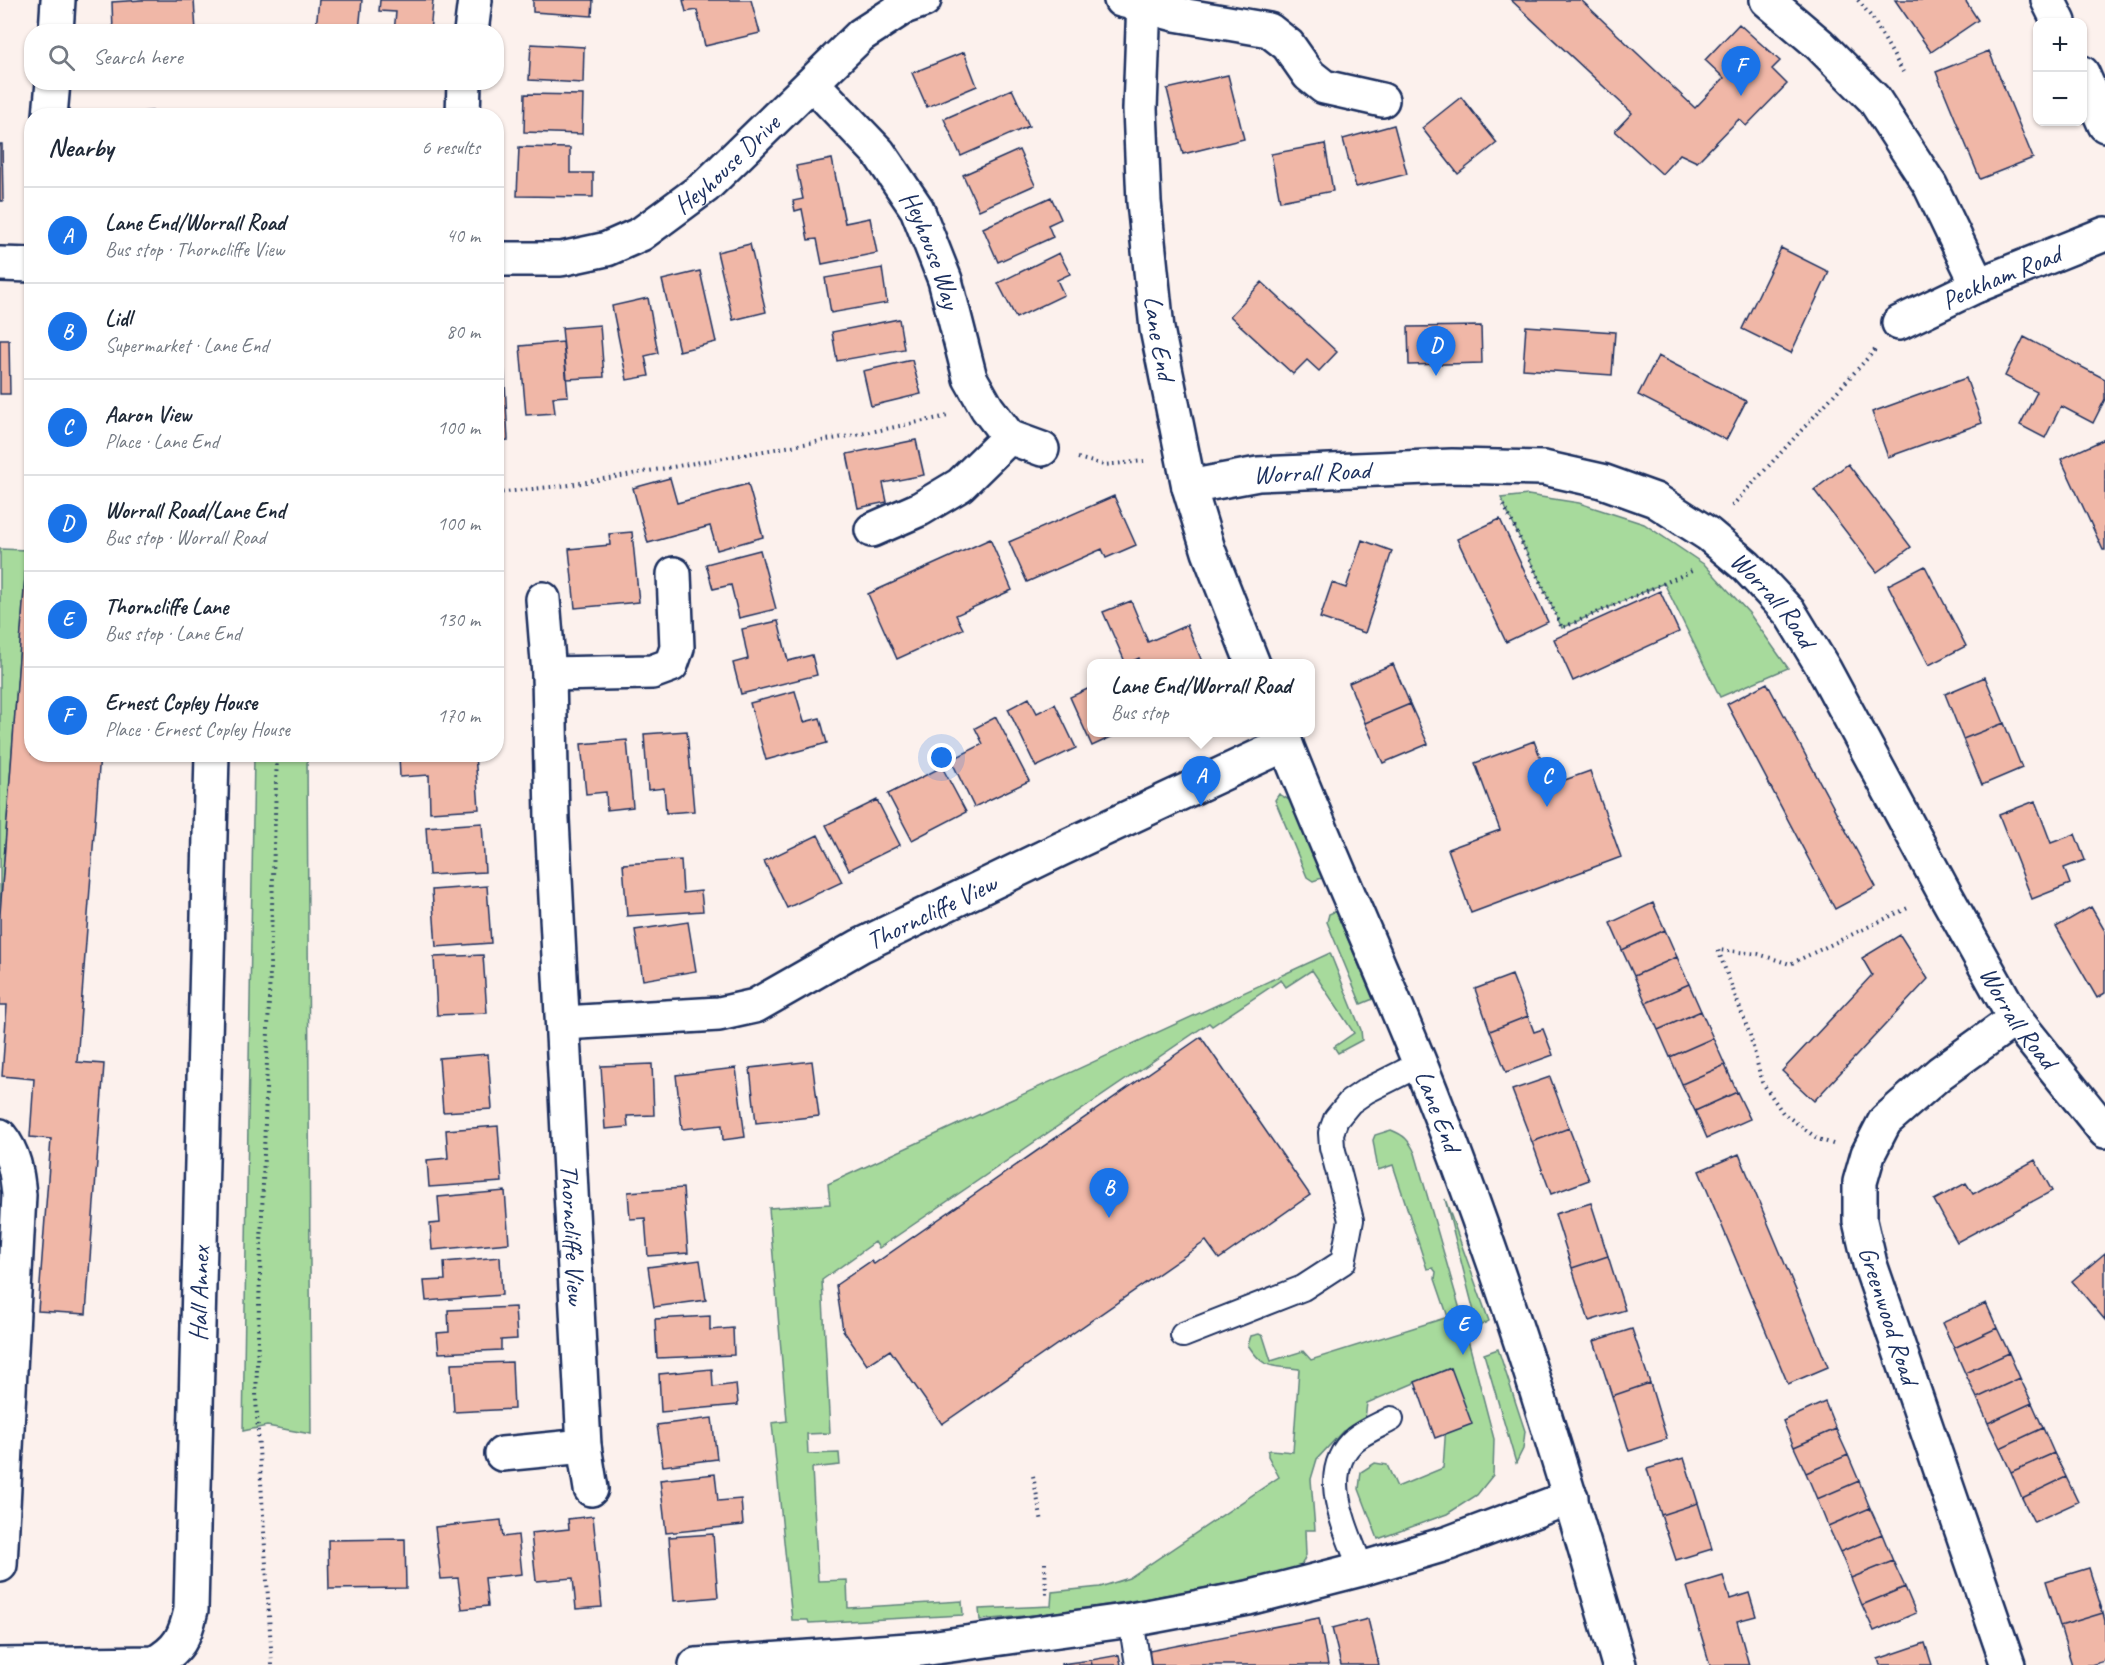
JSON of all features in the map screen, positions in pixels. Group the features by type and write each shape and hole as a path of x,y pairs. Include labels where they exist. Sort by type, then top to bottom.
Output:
{"street":[{"path":"56,24 58,0"},
{"path":"472,24 475,0"},
{"name":"Heyhouse Drive","path":"504,259 561,259 607,249 641,234 706,186 861,35 904,7 924,0"},
{"path":"1767,0 1819,44 1874,99 1930,185 1978,285"},
{"path":"2048,0 2057,18"},
{"path":"1136,1 1175,14 1269,30 1288,45 1309,75 1324,87 1382,100"},
{"name":"Lane End","path":"1136,1 1144,202 1157,329 1189,487 1209,552 1252,659"},
{"name":"Heyhouse Way","path":"813,84 879,153 917,209 945,280 970,378 987,408 1009,437"},
{"path":"2087,84 2105,125"},
{"path":"51,108 52,90"},
{"path":"463,108 464,90"},
{"name":"Peckham Road","path":"1899,322 1978,285 2105,234"},
{"path":"0,264 24,265"},
{"path":"872,530 920,509 960,485 1009,437 1042,449"},
{"name":"Worrall Road","path":"1189,487 1258,474 1452,466 1544,468 1602,480 1655,500 1719,544 1746,566 1790,613 1824,669 2015,1019 2105,1131"},
{"path":"549,674 652,672 671,665 677,648 674,574"},
{"name":"Thorncliffe View","path":"543,599 549,674 552,819 584,1446 591,1489"},
{"name":"Lane End","path":"1283,738 1420,1064 1474,1207 1571,1497 1619,1665"},
{"name":"Thorncliffe View","path":"563,1023 719,1014 755,1006 860,946 1283,738"},
{"name":"Hall Annex","path":"0,1665 155,1663 170,1654 187,1630 191,1610 212,762"},
{"name":"Greenwood Road","path":"2008,1665 1870,1264 1860,1221 1860,1182 1868,1154 1885,1121 1940,1073 2015,1019"},
{"path":"0,1136 13,1158 18,1174 19,1196 0,1565"},
{"path":"502,1454 584,1446"},
{"path":"696,1665 923,1657 1248,1598 1361,1569 1449,1543 1571,1497"}],"lane":[{"path":"1183,1335 1303,1288 1342,1262 1351,1220 1332,1147 1331,1133 1336,1119 1350,1102 1366,1091 1420,1064"},
{"path":"1361,1569 1341,1509 1335,1482 1339,1461 1355,1440 1391,1419"},
{"path":"1131,1620 1138,1665"}],"path":[{"path":"1487,466 1562,628 1719,544 1899,322"},
{"path":"504,492 569,485 627,475 861,434 987,408"},
{"path":"272,1665 256,1398 277,762"},
{"path":"1868,1154 1818,1139 1783,1113 1762,1082 1750,1035 1718,950 1758,954 1790,964 1944,892"},
{"path":"1033,1476 1042,1522"}],"green space":[{"path":"1528,495 1579,503 1644,524 1705,565 1749,613 1788,668 1720,697 1664,583 1562,628 1501,498"},
{"path":"0,549 24,550 24,590 0,914"},
{"path":"254,762 307,762 311,1434 267,1426 243,1431"},
{"path":"1279,794 1291,801 1322,878 1313,881 1307,877 1275,800"},
{"path":"1336,911 1373,999 1361,1004 1327,922 1329,914"},
{"path":"1330,953 1361,1030 1362,1040 1338,1053 1334,1047 1354,1033 1312,970 1286,987 1281,980 1212,1026 1209,1023 879,1248 875,1242 822,1280 830,1433 807,1434 808,1454 839,1453 840,1465 812,1468 818,1581 847,1580 848,1608 962,1601 963,1615 809,1623 808,1620 792,1620 772,1423 787,1421 769,1208 830,1204 828,1184"},
{"path":"1391,1130 1406,1139 1415,1153 1494,1439 1493,1475 1477,1495 1447,1514 1378,1539 1359,1489 1361,1472 1375,1463 1387,1465 1397,1487 1443,1468 1450,1368 1367,1403 1365,1419 1357,1427 1343,1431 1317,1459 1311,1479 1315,1530 1305,1530 1306,1555 1301,1566 1292,1571 1097,1606 980,1620 979,1609 1051,1606 1052,1592 1100,1587 1129,1578 1279,1477 1268,1456 1268,1451 1293,1452 1299,1369 1275,1367 1264,1363 1248,1345 1251,1336 1259,1334 1263,1336 1271,1361 1303,1351 1311,1360 1448,1317 1435,1279 1436,1272 1433,1268 1427,1269 1393,1165 1378,1170 1373,1140 1375,1135"},
{"path":"1445,1199 1489,1321 1478,1327"},
{"path":"1498,1349 1525,1431 1523,1449 1516,1463 1484,1354"}],"building":[{"path":"194,0 196,24 113,24 112,2"},
{"path":"319,0 362,0 360,24 316,24"},
{"path":"380,0 433,0 431,24 395,24 396,12 379,11"},
{"path":"533,0 593,0 592,16 533,12"},
{"path":"683,0 751,0 760,33 705,46 697,10 686,12"},
{"path":"1511,0 1581,0 1695,108 1724,78 1705,60 1739,24 1780,61 1772,69 1787,84 1746,126 1739,119 1697,162 1680,154 1662,174 1615,131 1632,113"},
{"path":"1895,0 1965,0 1978,20 1931,52"},
{"path":"531,44 584,47 583,83 529,80"},
{"path":"1989,51 2033,158 1980,179 1936,72"},
{"path":"964,52 977,86 927,107 912,73"},
{"path":"1228,75 1244,139 1183,154 1167,89"},
{"path":"1012,89 1029,126 961,156 944,119"},
{"path":"525,94 583,95 582,134 524,132"},
{"path":"1461,97 1497,143 1458,174 1422,128"},
{"path":"1394,125 1407,174 1356,187 1343,139"},
{"path":"0,144 2,144 3,201 0,201"},
{"path":"1325,144 1333,191 1280,201 1271,154"},
{"path":"519,147 570,148 570,173 593,173 593,197 517,196"},
{"path":"1019,150 1035,185 979,210 963,175"},
{"path":"832,159 845,223 870,218 877,253 822,264 817,239 808,240 802,209 795,211 793,201 803,199 796,166"},
{"path":"1051,197 1061,219 1048,225 1053,237 998,262 983,228"},
{"path":"750,244 766,312 733,320 717,252"},
{"path":"1781,248 1829,272 1791,353 1742,329"},
{"path":"1059,253 1070,274 1057,280 1064,295 1016,318 998,283"},
{"path":"882,268 887,303 831,313 825,278"},
{"path":"700,271 716,342 679,351 662,280"},
{"path":"1262,282 1337,352 1319,371 1307,360 1293,374 1230,316"},
{"path":"648,298 658,353 645,356 649,376 627,380 612,306"},
{"path":"899,319 904,349 837,361 832,332"},
{"path":"600,325 604,377 567,379 562,328"},
{"path":"1481,326 1482,363 1409,365 1408,327"},
{"path":"1526,326 1615,332 1612,375 1523,369"},
{"path":"2024,337 2105,379 2105,399 2093,423 2061,406 2045,438 2020,425 2037,392 2005,376"},
{"path":"0,340 9,340 10,394 0,394"},
{"path":"563,342 568,396 553,397 555,413 526,415 520,346"},
{"path":"1658,356 1746,401 1726,440 1638,395"},
{"path":"912,360 921,394 871,406 863,371"},
{"path":"504,364 508,440 504,440"},
{"path":"1966,378 1982,423 1888,457 1872,412"},
{"path":"2105,439 2105,550 2103,550 2061,459"},
{"path":"916,440 924,475 883,483 887,502 858,508 847,454"},
{"path":"1848,464 1911,547 1877,572 1814,490"},
{"path":"670,478 677,503 748,484 763,537 717,550 710,526 648,543 633,488"},
{"path":"1114,496 1136,545 1106,558 1102,549 1027,582 1009,542"},
{"path":"1500,519 1548,622 1506,642 1457,539"},
{"path":"632,532 639,602 575,608 569,549 610,545 609,534"},
{"path":"990,539 1012,590 956,615 963,629 897,659 868,594"},
{"path":"1362,540 1392,551 1365,633 1320,618 1332,583 1346,588"},
{"path":"760,550 776,609 739,618 731,585 713,589 706,564"},
{"path":"1925,566 1966,646 1929,665 1888,585"},
{"path":"24,590 24,762 99,762 77,1062 104,1064 86,1314 38,1311 51,1139 30,1137 34,1079 2,1076 7,1005 0,1005 0,914"},
{"path":"1660,591 1679,632 1573,681 1554,639"},
{"path":"1131,601 1148,642 1187,625 1201,659 1124,659 1103,612"},
{"path":"778,621 788,661 812,655 817,675 741,694 733,663 748,659 742,629"},
{"path":"1393,664 1410,704 1365,723 1349,683"},
{"path":"1985,677 2004,723 1963,739 1945,694"},
{"path":"1767,683 1876,887 1835,909 1727,704"},
{"path":"1087,689 1087,735 1070,697"},
{"path":"795,691 804,722 820,718 827,743 766,760 750,703"},
{"path":"1029,698 1037,713 1055,704 1076,748 1036,767 1008,709"},
{"path":"1410,704 1428,744 1383,763 1365,723"},
{"path":"996,717 1029,781 974,807 951,760 983,744 975,728"},
{"path":"2004,723 2022,768 1982,785 1963,739"},
{"path":"687,731 694,811 666,813 664,788 648,790 644,734"},
{"path":"1088,737 1111,737 1092,746"},
{"path":"627,740 633,807 607,810 606,792 586,794 581,744"},
{"path":"1534,741 1551,785 1590,771 1621,857 1471,913 1448,849 1500,830 1475,763"},
{"path":"399,762 476,762 479,809 430,812 429,775 400,777"},
{"path":"942,767 966,812 912,840 888,794"},
{"path":"877,800 900,845 849,870 826,825"},
{"path":"2035,801 2051,843 2075,834 2085,860 2064,868 2070,884 2032,899 1999,815"},
{"path":"482,823 485,872 429,875 426,827"},
{"path":"818,835 842,882 787,908 764,861"},
{"path":"681,860 683,893 701,891 703,911 627,916 623,864"},
{"path":"487,886 491,943 436,947 432,890"},
{"path":"1653,903 1665,930 1622,950 1610,923"},
{"path":"2091,907 2105,931 2105,993 2097,998 2056,927"},
{"path":"688,922 696,971 643,980 635,930"},
{"path":"1665,930 1677,957 1634,976 1622,950"},
{"path":"1900,935 1928,979 1814,1101 1782,1071 1872,975 1862,958"},
{"path":"483,955 487,1013 437,1015 434,957"},
{"path":"1677,957 1689,984 1646,1003 1634,976"},
{"path":"1512,975 1528,1016 1490,1031 1475,989"},
{"path":"1689,984 1701,1011 1658,1030 1646,1003"},
{"path":"1701,1011 1713,1038 1670,1057 1658,1030"},
{"path":"1528,1016 1534,1032 1543,1029 1553,1055 1506,1072 1490,1031"},
{"path":"1201,1037 1310,1195 1219,1259 1206,1241 942,1424 890,1350 867,1365 843,1330 836,1285 871,1261 874,1264"},
{"path":"1713,1038 1725,1065 1682,1084 1670,1057"},
{"path":"488,1054 492,1109 443,1112 439,1058"},
{"path":"812,1061 819,1116 756,1123 750,1068"},
{"path":"652,1064 654,1115 627,1116 628,1127 605,1129 601,1066"},
{"path":"1725,1065 1737,1092 1695,1111 1682,1084"},
{"path":"736,1068 745,1137 723,1140 722,1125 682,1129 676,1075"},
{"path":"1550,1077 1569,1128 1532,1142 1512,1090"},
{"path":"1737,1092 1750,1119 1707,1138 1695,1111"},
{"path":"498,1126 502,1182 429,1187 427,1160 448,1158 446,1130"},
{"path":"1569,1128 1589,1180 1551,1194 1532,1142"},
{"path":"1739,1154 1828,1367 1788,1384 1699,1171"},
{"path":"2035,1160 2052,1191 1957,1242 1934,1200 1966,1183 1973,1194"},
{"path":"683,1188 688,1253 648,1256 645,1218 630,1219 628,1192"},
{"path":"505,1191 509,1243 432,1250 430,1224 440,1223 438,1197"},
{"path":"1591,1203 1608,1256 1572,1268 1555,1214"},
{"path":"2105,1253 2105,1320 2072,1281"},
{"path":"1608,1256 1625,1310 1589,1321 1572,1268"},
{"path":"500,1257 502,1295 426,1301 424,1281 445,1280 444,1262"},
{"path":"700,1260 706,1300 654,1307 648,1267"},
{"path":"1986,1303 1997,1328 1954,1348 1942,1323"},
{"path":"515,1307 517,1339 501,1340 501,1350 439,1353 437,1333 449,1332 448,1310"},
{"path":"710,1316 710,1330 733,1328 734,1355 657,1358 655,1319"},
{"path":"1997,1328 2009,1353 1965,1373 1954,1348"},
{"path":"1632,1329 1650,1383 1612,1396 1594,1341"},
{"path":"2009,1353 2020,1378 1977,1398 1965,1373"},
{"path":"512,1362 514,1409 454,1412 451,1364"},
{"path":"1451,1368 1472,1424 1435,1438 1415,1382"},
{"path":"712,1369 713,1387 736,1384 738,1405 661,1412 659,1374"},
{"path":"2020,1378 2032,1403 1988,1423 1977,1398"},
{"path":"1650,1383 1667,1439 1629,1451 1612,1396"},
{"path":"1825,1402 1836,1429 1794,1447 1783,1421"},
{"path":"2032,1403 2043,1428 2000,1448 1988,1423"},
{"path":"712,1418 717,1459 663,1466 657,1425"},
{"path":"2043,1428 2054,1453 2011,1472 2000,1448"},
{"path":"1836,1429 1848,1455 1806,1473 1794,1447"},
{"path":"2054,1453 2066,1477 2022,1498 2011,1472"},
{"path":"1848,1455 1859,1481 1817,1499 1806,1473"},
{"path":"1684,1458 1698,1503 1661,1515 1647,1469"},
{"path":"715,1474 718,1501 741,1499 743,1525 666,1533 660,1480"},
{"path":"2066,1477 2078,1502 2034,1522 2022,1498"},
{"path":"1859,1481 1870,1508 1828,1526 1817,1499"},
{"path":"1698,1503 1712,1549 1676,1560 1661,1515"},
{"path":"1870,1508 1882,1534 1840,1552 1828,1526"},
{"path":"593,1516 602,1607 576,1609 573,1578 536,1581 531,1533 569,1529 568,1519"},
{"path":"501,1520 503,1537 518,1535 522,1574 485,1578 488,1606 462,1609 458,1578 441,1579 435,1527"},
{"path":"713,1534 718,1597 674,1601 669,1537"},
{"path":"1882,1534 1893,1561 1851,1578 1840,1552"},
{"path":"405,1539 406,1588 329,1589 328,1540"},
{"path":"1893,1561 1905,1587 1862,1605 1851,1578"},
{"path":"2089,1568 2103,1613 2060,1626 2046,1581"},
{"path":"1723,1576 1730,1599 1749,1593 1756,1616 1737,1621 1749,1665 1710,1665 1687,1587"},
{"path":"1905,1587 1916,1613 1874,1631 1862,1605"},
{"path":"2103,1613 2105,1661 2091,1665 2072,1665 2060,1626"},
{"path":"1319,1618 1328,1665 1146,1665 1144,1652"},
{"path":"1368,1619 1379,1665 1341,1665 1332,1628"},
{"path":"1925,1643 1932,1665 1880,1665 1878,1659"},
{"path":"1119,1655 1121,1665 1092,1665 1091,1660"},
{"path":"1091,1660 1092,1665 1061,1665 1061,1664"}],"place":[{"name":"Ernest Copley House","path":"1741,96"},
{"name":"Worrall Road/Lane End","path":"1436,376"},
{"name":"Lane End/Worrall Road","path":"1201,806"},
{"name":"Aaron View","path":"1547,807"},
{"name":"Lidl","path":"1109,1218"},
{"name":"Thorncliffe Lane","path":"1463,1355"}]}
